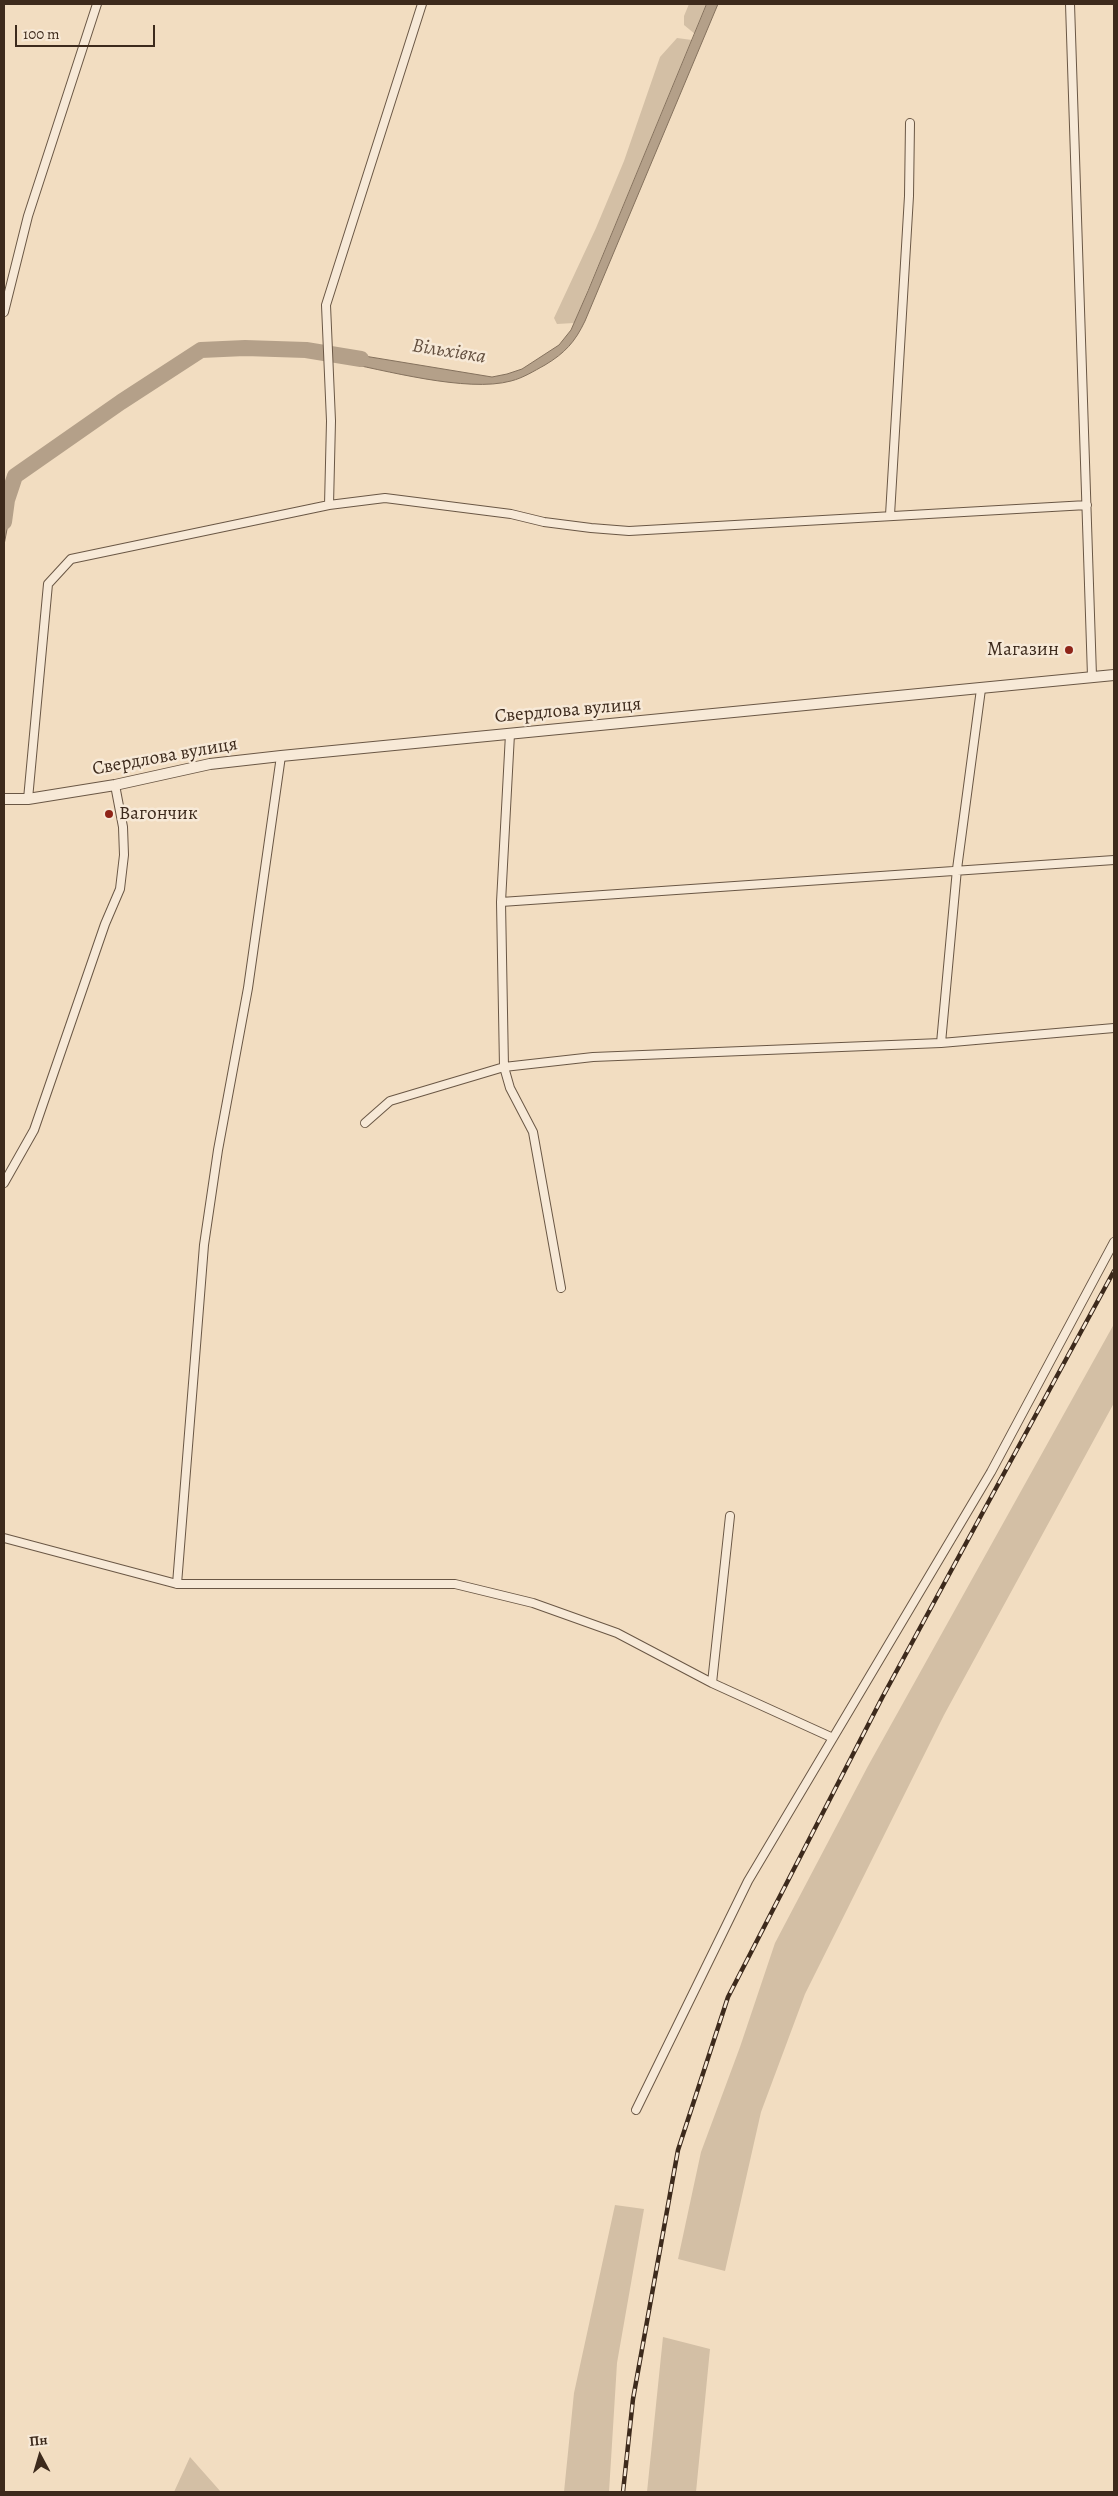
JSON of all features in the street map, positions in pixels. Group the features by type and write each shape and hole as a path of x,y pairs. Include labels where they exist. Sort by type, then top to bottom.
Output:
{"street":[{"path":"4,312 28,216 97,4"},
{"path":"329,505 330,386 326,337 326,305 422,4"},
{"path":"1070,4 1092,676"},
{"path":"890,515 910,196 910,123"},
{"path":"28,799 48,584 71,558 329,505 385,498 511,514 544,522 629,531 1087,505"},
{"name":"Свердлова вулиця","path":"6,799 28,799 114,786 210,764 981,689 1114,674"},
{"path":"941,1043 957,869 981,689"},
{"path":"510,734 501,902 504,1067 510,1088 533,1132 561,1288"},
{"path":"177,1584 204,1245 218,1150 248,988 281,756"},
{"path":"4,1183 34,1130 105,924 120,889 124,854 123,836 114,786"},
{"path":"501,902 957,869 1114,860"},
{"path":"365,1123 390,1100 504,1067 594,1057 941,1043 1114,1028"},
{"path":"636,2110 748,1881 992,1472 1114,1242"},
{"path":"712,1684 730,1516"},
{"path":"4,1538 177,1584 454,1584 534,1603 618,1633 712,1684 833,1738"}],"shaded area":[{"path":"689,4 707,4 695,34 684,25 684,16"},
{"path":"707,4 718,4 585,321 573,341 564,351 545,365 524,376 511,381 493,384 472,384 425,379 337,361 340,352 492,377 522,369 559,345 571,330 588,291"},
{"path":"677,38 692,40 574,323 557,324 554,318 596,228 624,161 660,57"},
{"path":"9,484 15,487 4,545 4,499"},
{"path":"1114,1324 1114,1403 944,1715 805,1994 761,2112 725,2271 678,2259 701,2152 740,2047 775,1943 868,1766"},
{"path":"615,2205 644,2209 617,2363 609,2492 564,2492 574,2393"},
{"path":"663,2337 710,2349 696,2492 647,2492"},
{"path":"190,2457 221,2492 174,2492"}],"waterway":[{"name":"Вільхівка","path":"4,522 7,500 15,476 121,402 201,350 245,348 306,350 361,359"}],"railway":[{"path":"623,2492 633,2399 678,2150 728,1997 883,1696 1114,1271"}],"place":[{"name":"Mагазин","path":"1069,650"},
{"name":"Вагончик","path":"109,814"}]}
